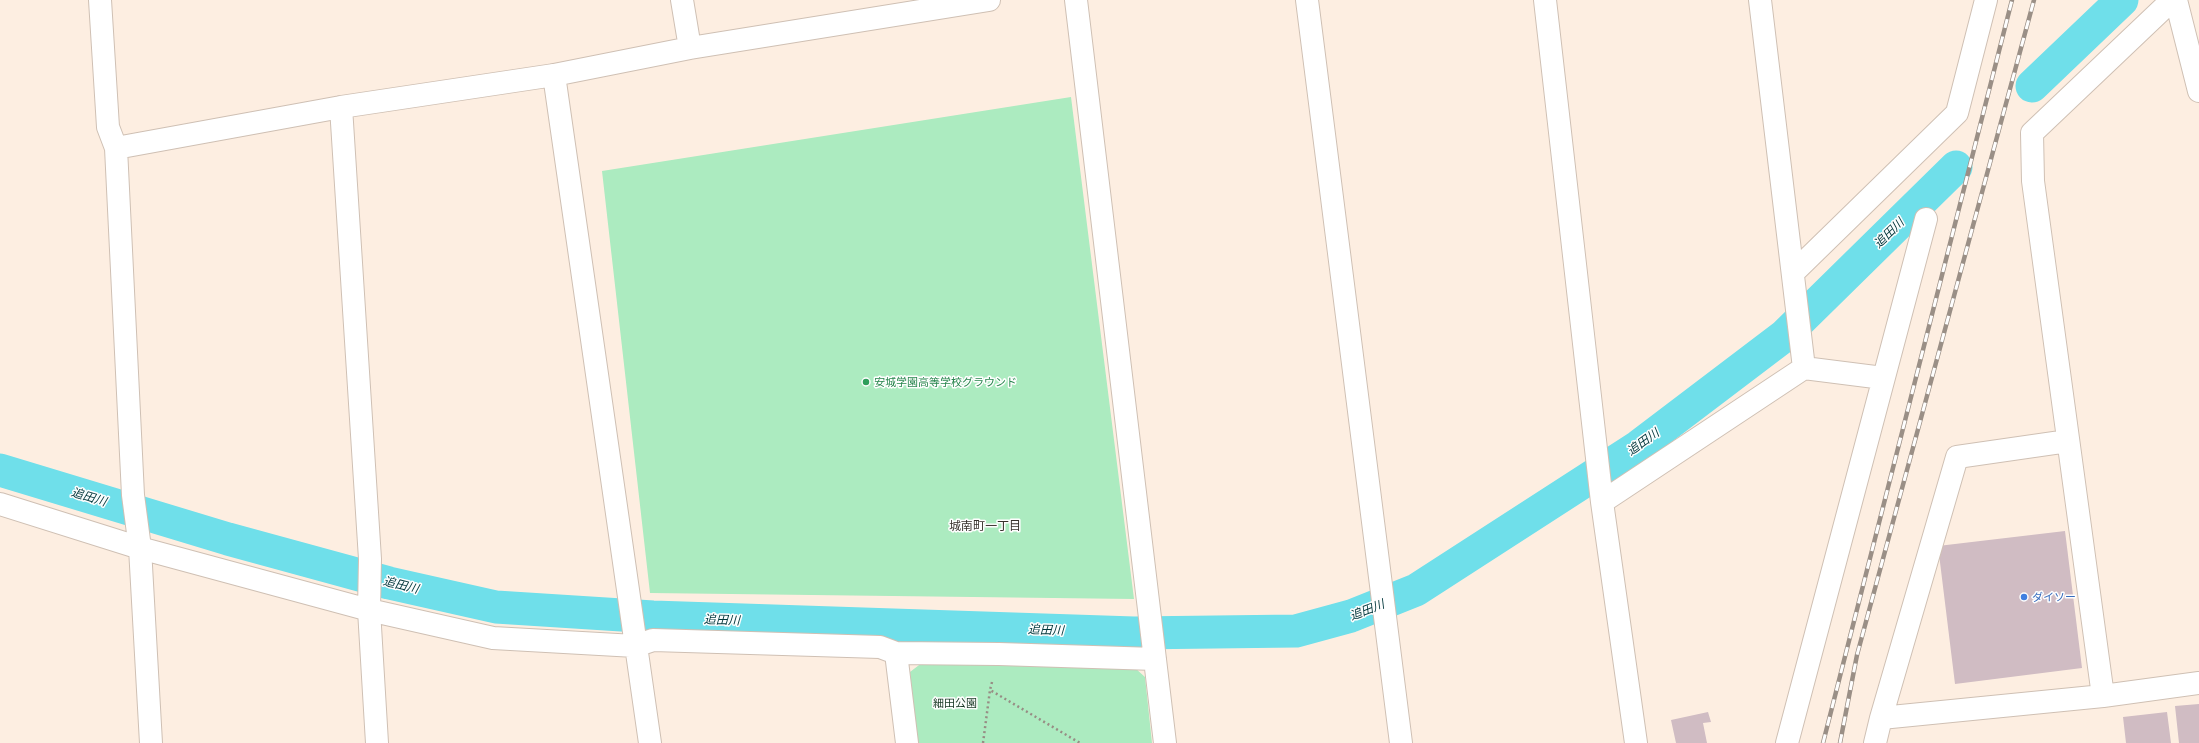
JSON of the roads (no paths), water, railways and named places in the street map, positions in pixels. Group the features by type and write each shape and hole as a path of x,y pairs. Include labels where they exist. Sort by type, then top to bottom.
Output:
{"street":[{"path":"100,0 108,127 116,148 133,496 139,540 151,743"},
{"path":"682,0 690,48"},
{"path":"116,148 341,107 554,74 690,48 989,0"},
{"path":"1076,0 1165,743"},
{"path":"1307,0 1401,743"},
{"path":"1545,0 1601,494 1636,743"},
{"path":"1760,0 1804,368"},
{"path":"1793,273 1957,113 1986,0"},
{"path":"2103,696 2033,181 2032,133 2172,0"},
{"path":"2176,0 2199,91"},
{"path":"554,74 650,743"},
{"path":"341,107 370,559 369,602 377,743"},
{"path":"1787,743 1926,219"},
{"path":"1601,494 1804,368 1883,378"},
{"path":"1875,743 1957,457 2068,441"},
{"path":"0,504 369,602 493,638 634,637 653,640 880,647 896,653 999,654 1154,652"},
{"path":"896,653 907,743"},
{"path":"1882,718 2103,696 2199,683"}],"waterway":[{"name":"追田川","path":"2032,86 2122,0"},
{"name":"追田川","path":"0,470 228,539 389,583 496,607 653,617 1134,633 1296,631 1351,616 1416,590 1639,446 1784,336 1956,167"}],"railway":[{"path":"1823,743 2012,0"},
{"path":"1840,743 1857,655 2034,0"}],"place":[{"name":"安城学園高等学校グラウンド","path":"866,382"},
{"name":"ダイソー","path":"2024,597"}],"district":[{"name":"城南町一丁目","path":"985,526"}],"park label":[{"name":"細田公園","path":"955,703"}]}
